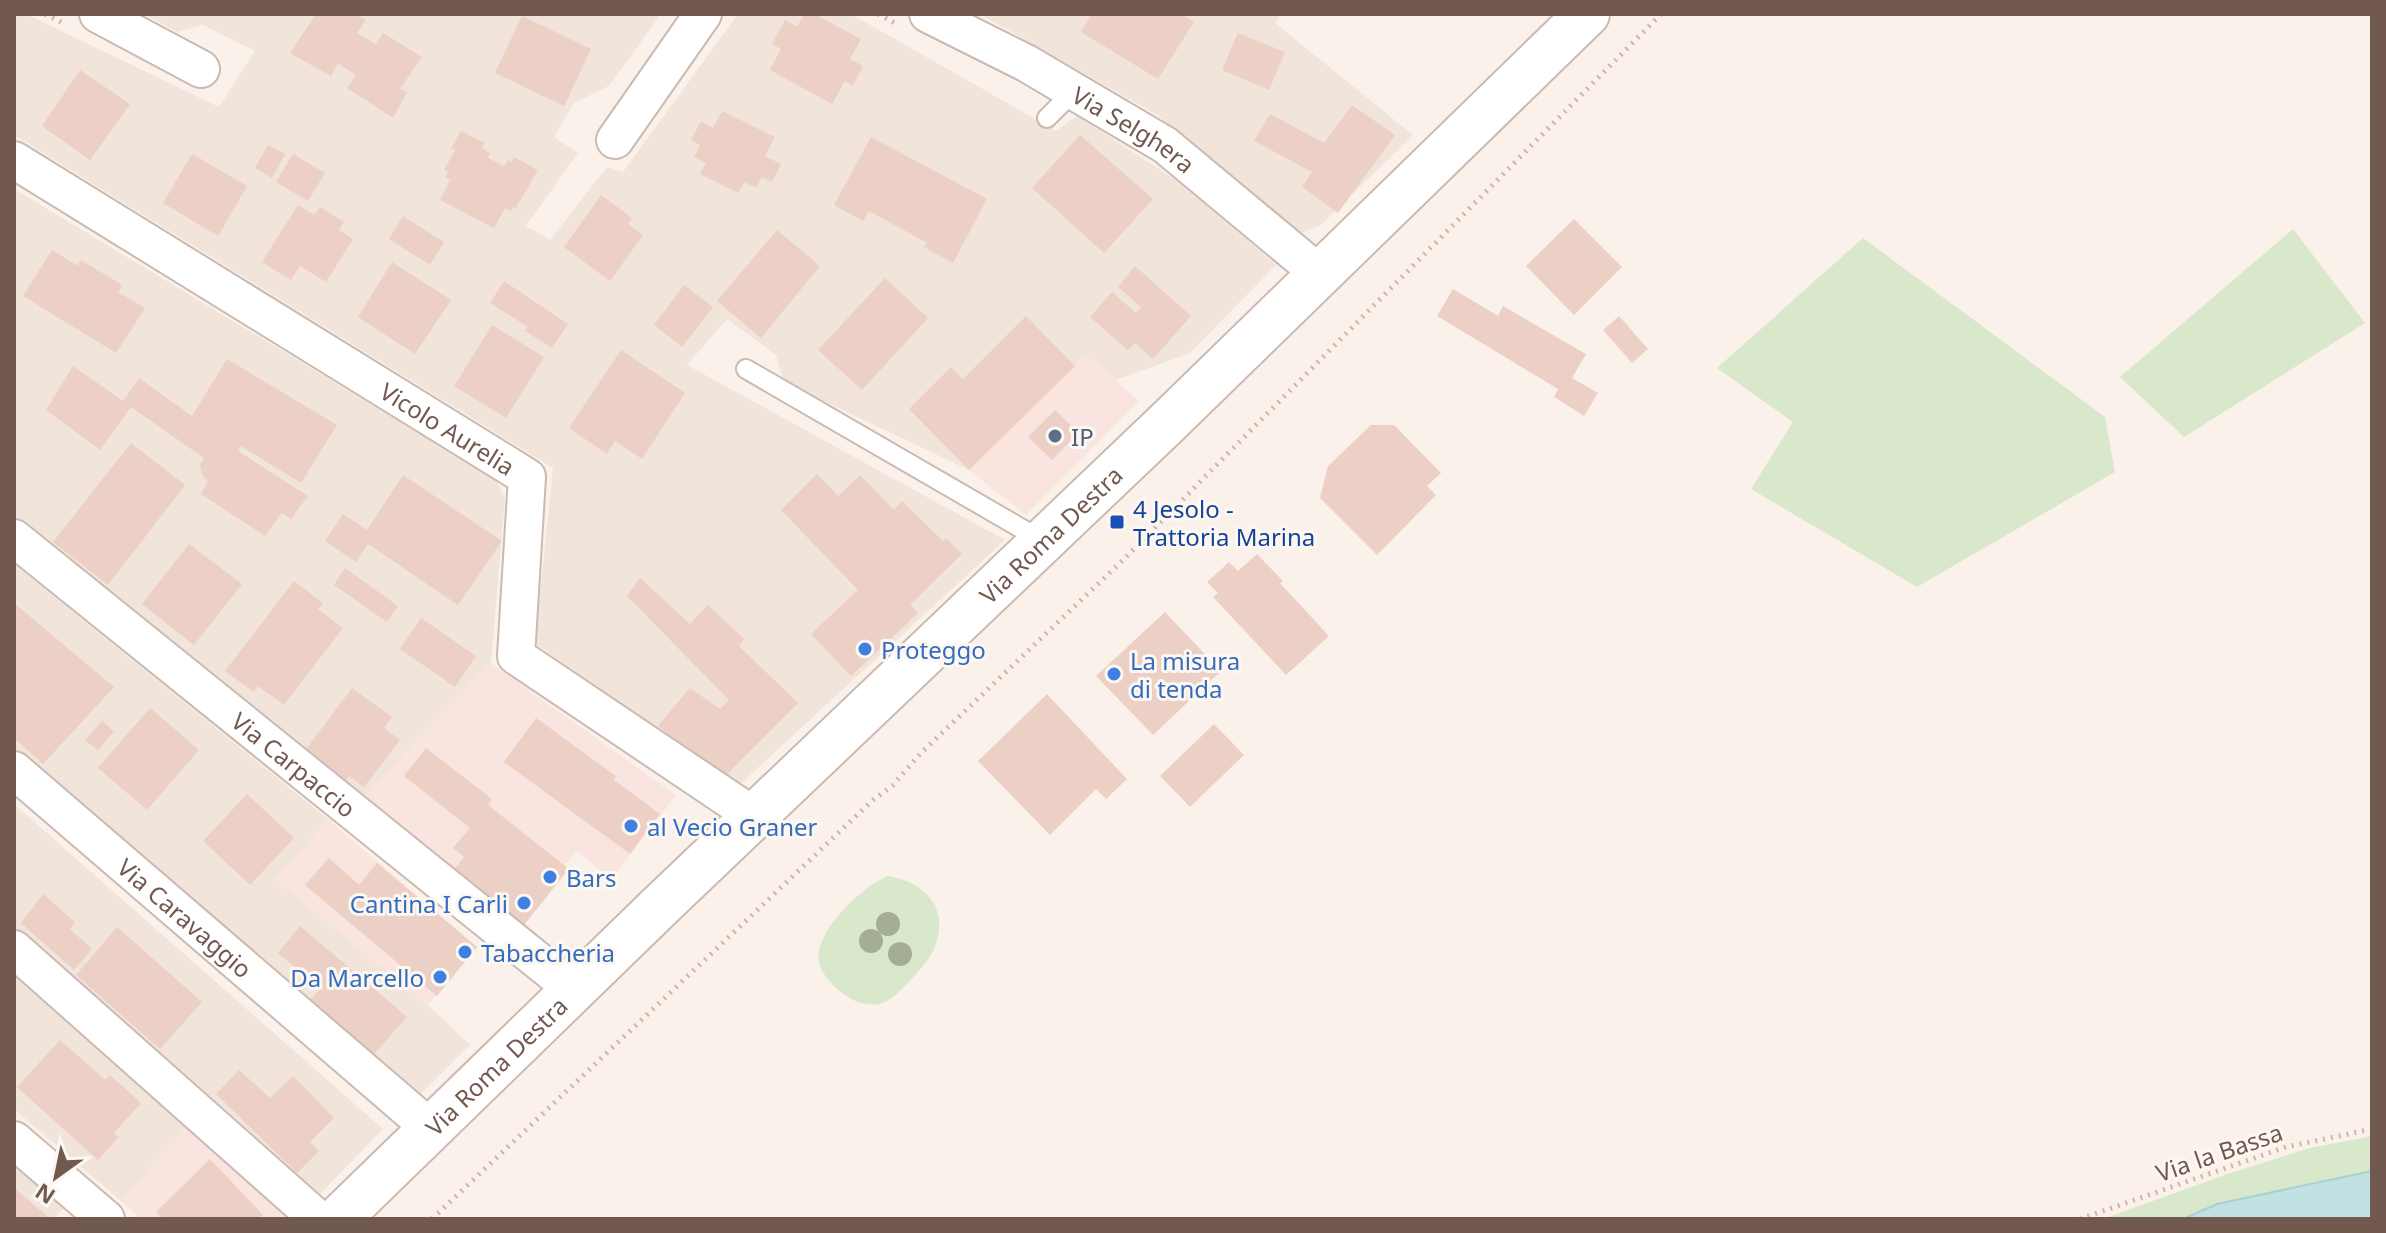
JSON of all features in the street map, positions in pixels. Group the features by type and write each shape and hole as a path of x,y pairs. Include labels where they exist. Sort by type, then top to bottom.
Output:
{"street":[{"path":"98,14 201,69"},
{"path":"615,140 703,14"},
{"name":"Via Selghera","path":"928,14 1026,63 1165,145 1320,274"},
{"name":"Via Roma Destra","path":"338,1219 1587,14"},
{"name":"Vicolo Aurelia","path":"14,160 527,477 516,656 754,816"},
{"name":"Via Carpaccio","path":"14,538 573,989"},
{"name":"Via Caravaggio","path":"14,770 430,1128"},
{"path":"14,949 318,1219"},
{"path":"14,1140 106,1219"}],"lane":[{"path":"1047,118 1074,91"},
{"path":"746,369 1043,541"}],"path":[{"path":"432,1219 873,800 893,785 932,742 1121,562 1661,14"},
{"name":"Via la Bassa","path":"2080,1219 2286,1147 2372,1129"}],"shaded area":[{"path":"14,14 26,14 219,107 255,51 203,25 177,32 149,14 661,14 609,86 574,103 554,137 578,153 526,226 550,240 607,167 623,172 738,14 851,14 1056,131 1077,116 1179,182 1276,265 1190,353 1116,380 1086,354 969,470 784,382 776,355 727,319 687,365 1005,540 736,788 535,643 553,468 14,135"},
{"path":"980,14 1281,14 1275,23 1413,135 1320,226 1297,234 1159,116"},
{"path":"14,189 495,479 505,498 491,663 358,803 14,521"},
{"name":"IP","path":"1086,354 1139,401 1026,515 969,470"},
{"path":"14,564 329,820 275,879 428,1005 470,1045 411,1104 14,754"},
{"path":"491,663 676,795 611,880 577,851 511,929 358,803"},
{"path":"14,804 383,1129 315,1199 14,932"},
{"path":"329,820 477,947 428,1005 275,879"},
{"path":"14,972 189,1125 121,1201 14,1109"},
{"path":"189,1125 290,1218 141,1219 121,1201"},
{"path":"14,1160 68,1203 54,1219 14,1219"}],"green space":[{"path":"2293,229 2365,323 2184,437 2120,377"},
{"path":"1863,238 2105,417 2115,472 1917,587 1751,489 1793,422 1717,368"},
{"path":"888,876 914,884 932,900 937,910 938,935 929,958 898,992 883,1003 865,1004 837,989 829,980 820,967 820,950 824,937 842,911 866,889"},
{"path":"2372,1136 2372,1171 2217,1204 2183,1219 2103,1219 2310,1148"}],"water":[{"path":"2372,1171 2372,1219 2183,1219 2217,1204"}],"building":[{"path":"316,14 355,14 366,20 357,33 376,44 383,33 422,57 400,89 407,92 393,118 347,88 356,75 338,63 331,76 290,53"},
{"path":"804,14 814,14 861,39 850,59 863,66 853,86 845,81 832,104 770,70 781,49 772,44 785,20 797,27"},
{"path":"1092,14 1181,14 1194,22 1158,79 1081,32"},
{"path":"522,16 591,49 564,106 495,73"},
{"path":"1238,33 1285,52 1269,90 1222,70"},
{"path":"80,70 130,104 90,160 42,126"},
{"path":"1352,105 1395,135 1338,213 1302,187 1312,172 1254,141 1270,114 1324,143"},
{"path":"722,111 775,137 765,156 781,164 772,182 762,177 756,188 744,182 738,193 700,174 706,163 694,157 700,145 691,140 701,121 713,128"},
{"path":"461,131 485,143 482,148 490,153 488,158 504,166 514,157 538,170 516,208 513,207 511,211 505,208 494,228 440,200 450,180 445,177 448,172 444,170"},
{"path":"1080,135 1153,199 1104,253 1032,188"},
{"path":"871,137 987,199 953,263 924,247 927,243 869,211 863,221 834,205"},
{"path":"268,145 285,154 272,178 255,168"},
{"path":"192,154 247,186 218,236 163,203"},
{"path":"293,154 325,173 308,201 276,182"},
{"path":"601,195 632,218 628,224 643,235 610,281 564,247"},
{"path":"298,205 314,215 320,207 344,222 339,230 353,239 326,282 300,266 291,280 262,262"},
{"path":"403,216 444,242 430,265 389,239"},
{"path":"1574,219 1622,267 1574,315 1526,266"},
{"path":"777,230 820,266 761,338 717,301"},
{"path":"52,250 78,266 81,260 122,285 118,292 145,308 116,353 23,296"},
{"path":"392,262 451,300 415,354 358,317"},
{"path":"1135,266 1191,316 1153,359 1135,343 1128,350 1090,317 1112,292 1136,313 1141,307 1118,287"},
{"path":"885,278 928,318 862,390 818,350"},
{"path":"504,281 568,324 552,348 525,331 528,327 490,303"},
{"path":"684,285 713,307 682,347 654,325"},
{"path":"1453,289 1498,316 1503,306 1586,354 1572,378 1598,393 1584,416 1554,397 1558,389 1437,316"},
{"path":"1026,316 1075,366 969,470 909,409 951,367 963,379"},
{"path":"1619,316 1648,349 1632,363 1603,330"},
{"path":"492,325 544,357 506,418 454,386"},
{"path":"621,350 685,393 642,459 615,441 607,454 569,428"},
{"path":"227,359 337,425 301,483 241,446 238,451 308,496 291,519 282,513 265,536 201,494 208,481 202,475 200,465 204,458 131,407 100,450 46,410 73,366 123,401 139,378 192,416"},
{"path":"1055,410 1078,433 1052,460 1028,437"},
{"path":"1371,425 1394,425 1441,473 1427,486 1436,495 1377,555 1320,498 1328,466"},
{"path":"131,443 185,485 108,585 53,542"},
{"path":"817,474 838,496 860,475 894,510 902,501 943,541 946,538 962,554 910,605 918,613 851,676 811,634 858,590 781,510"},
{"path":"403,475 502,541 458,605 368,544 356,562 325,541 343,514 367,530"},
{"path":"189,544 242,584 194,645 142,604"},
{"path":"1257,554 1329,636 1286,675 1213,597 1218,593 1207,582 1229,562 1238,571"},
{"path":"345,568 398,606 387,622 334,585"},
{"path":"640,578 690,624 708,605 744,639 739,646 798,703 725,776 658,726 690,688 720,709 729,700 627,596"},
{"path":"294,581 323,603 318,609 343,628 284,705 258,686 254,692 225,671"},
{"path":"14,603 114,687 43,764 14,738"},
{"path":"1165,612 1221,671 1153,735 1096,676"},
{"path":"421,618 476,656 455,687 400,649"},
{"path":"352,688 392,717 384,728 400,740 364,787 349,776 344,783 304,752"},
{"path":"1047,694 1127,779 1106,799 1096,789 1050,835 978,761"},
{"path":"150,708 199,750 147,810 98,768"},
{"path":"536,718 616,776 614,780 660,814 630,854 504,762"},
{"path":"102,721 114,731 98,750 85,740"},
{"path":"1214,724 1244,755 1190,807 1160,776"},
{"path":"426,748 492,799 488,805 569,869 520,930 450,875 464,857 453,848 470,828 404,776"},
{"path":"247,794 294,838 250,885 203,841"},
{"path":"329,858 359,885 377,863 477,947 437,996 305,885"},
{"path":"43,894 75,922 70,929 92,949 74,970 21,923"},
{"path":"300,926 407,1017 366,1063 303,1007 320,989 278,953"},
{"path":"117,927 202,1002 160,1049 76,975"},
{"path":"60,1040 105,1080 110,1075 141,1103 114,1133 119,1137 98,1160 17,1087"},
{"path":"239,1070 270,1098 293,1076 334,1118 310,1142 319,1151 297,1173 216,1094"},
{"path":"210,1159 263,1215 259,1219 163,1219 156,1212"},
{"path":"14,1188 47,1216 44,1219 14,1219"}],"place":[{"name":"IP","path":"1055,436"},
{"name":"4 Jesolo - Trattoria Marina","path":"1117,522"},
{"name":"Proteggo","path":"865,649"},
{"name":"La misura di tenda","path":"1114,674"},
{"name":"al Vecio Graner","path":"631,826"},
{"name":"Bars","path":"550,877"},
{"name":"Cantina I Carli","path":"524,903"},
{"name":"Tabaccheria","path":"465,952"},
{"name":"Da Marcello","path":"440,977"}]}
